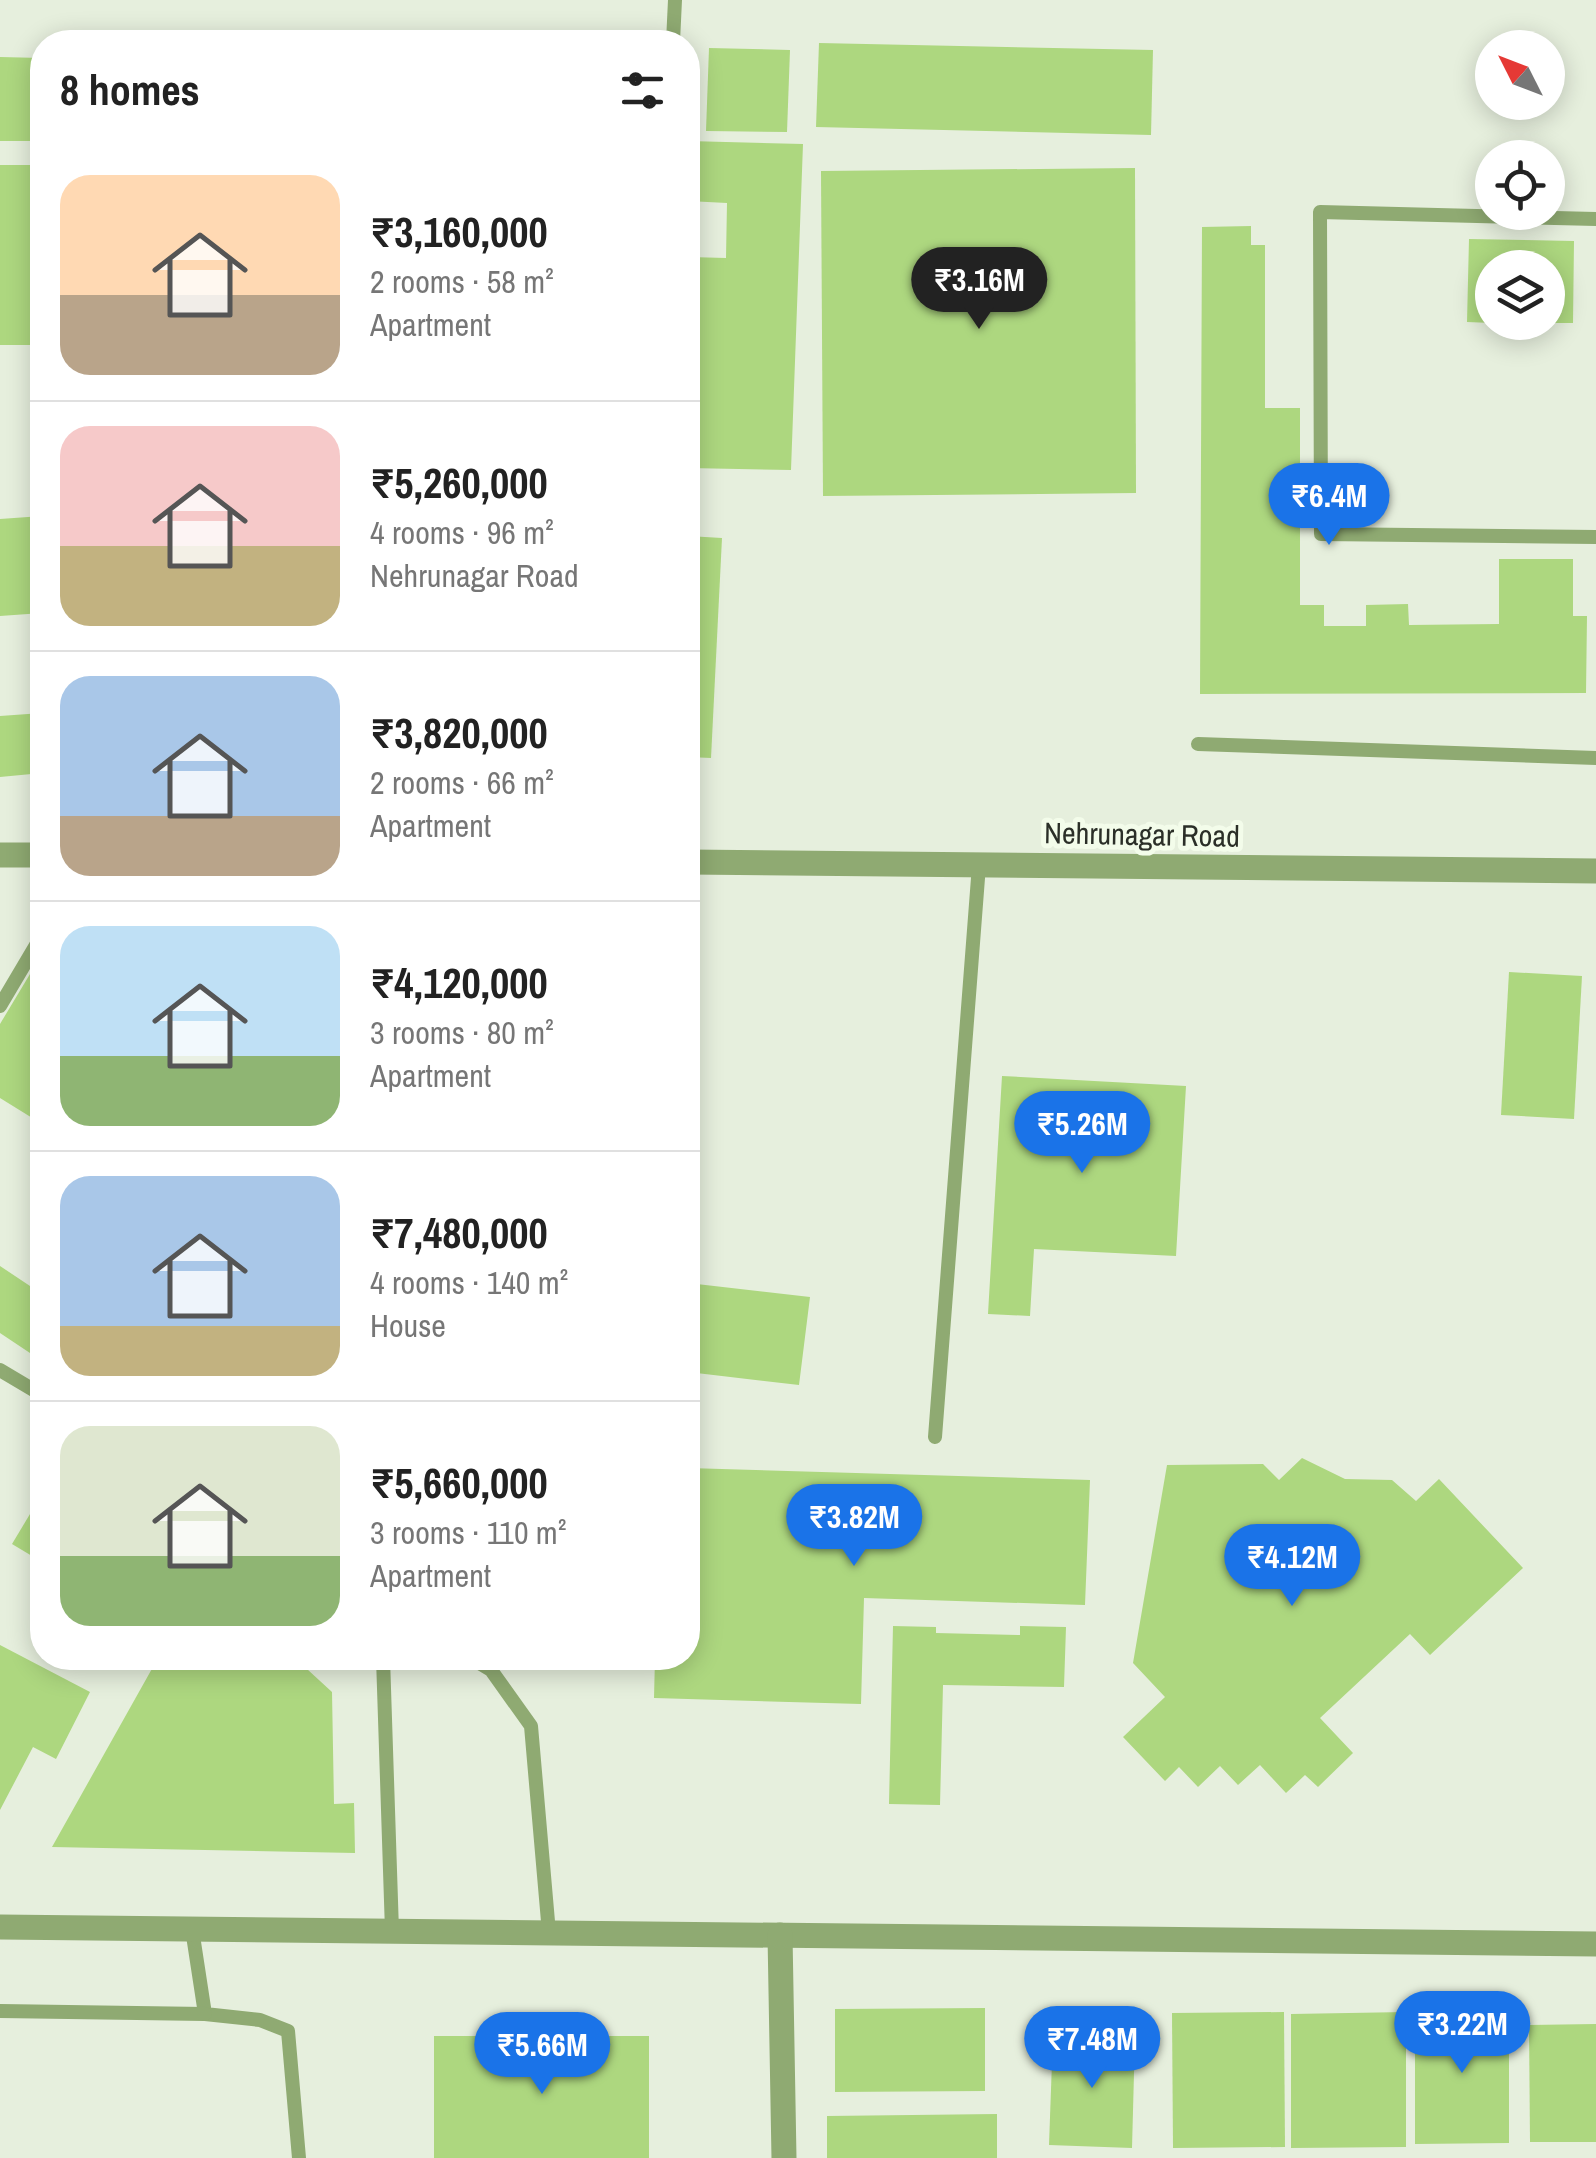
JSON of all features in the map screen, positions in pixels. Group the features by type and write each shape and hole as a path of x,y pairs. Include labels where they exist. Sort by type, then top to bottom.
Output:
{"street":[{"path":"0,855 30,855"},
{"name":"Nehrunagar Road","path":"700,862 1596,871"},
{"path":"0,1926 1596,1944"},
{"path":"780,1935 784,2158"}],"lane":[{"path":"674,0 674,30"},
{"path":"1596,219 1320,212 1321,534 1596,537"},
{"path":"1198,744 1596,758"},
{"path":"935,1438 979,865"},
{"path":"0,1006 30,955"},
{"path":"0,1370 30,1388"},
{"path":"383,1670 392,1931"},
{"path":"491,1670 531,1726 548,1933"},
{"path":"192,1929 205,2014"},
{"path":"0,2011 205,2014 260,2020 288,2030 299,2158"}],"building":[{"path":"819,43 1153,50 1151,135 816,127"},
{"path":"709,48 790,50 787,132 706,131"},
{"path":"0,57 30,58 30,141 0,141"},
{"path":"700,141 803,144 791,470 700,468 700,257 726,258 727,203 700,202"},
{"path":"0,165 30,165 30,345 0,345"},
{"path":"1135,168 1136,493 823,496 821,171"},
{"path":"1251,226 1251,245 1265,245 1265,408 1300,408 1300,605 1324,605 1324,626 1366,626 1366,605 1408,604 1409,625 1499,624 1499,559 1573,559 1573,616 1587,616 1586,693 1200,694 1202,227"},
{"path":"1469,239 1574,241 1573,323 1565,323 1565,250 1475,250 1475,322 1467,322"},
{"path":"30,517 30,614 0,616 0,519"},
{"path":"700,537 722,538 711,758 700,758"},
{"path":"30,714 30,774 0,777 0,716"},
{"path":"1509,972 1582,976 1574,1119 1501,1115"},
{"path":"30,974 30,1117 0,1098 0,1024"},
{"path":"1002,1076 1186,1086 1176,1256 1034,1249 1030,1316 988,1314"},
{"path":"0,1266 30,1286 30,1353 0,1333"},
{"path":"700,1284 810,1297 799,1385 700,1373"},
{"path":"1302,1458 1345,1479 1392,1480 1416,1501 1439,1479 1523,1568 1430,1655 1410,1634 1320,1718 1353,1753 1318,1787 1305,1775 1286,1793 1260,1765 1238,1785 1220,1766 1198,1787 1179,1767 1165,1781 1123,1737 1165,1697 1133,1663 1167,1465 1263,1464 1279,1480"},
{"path":"700,1468 1090,1480 1085,1605 864,1598 861,1704 654,1698 655,1670 700,1670"},
{"path":"30,1514 30,1555 12,1544"},
{"path":"893,1626 936,1627 936,1633 1020,1635 1020,1626 1066,1627 1064,1687 943,1685 940,1805 889,1804"},
{"path":"0,1645 30,1661 30,1670 48,1670 90,1692 56,1759 33,1747 0,1810"},
{"path":"151,1670 308,1670 332,1692 334,1804 354,1803 355,1853 52,1847"},
{"path":"985,2008 985,2091 835,2092 835,2009"},
{"path":"1509,2008 1509,2143 1415,2144 1415,2009"},
{"path":"1284,2012 1285,2147 1173,2148 1172,2013"},
{"path":"1406,2012 1406,2147 1291,2148 1291,2014"},
{"path":"1596,2024 1596,2142 1530,2142 1529,2025"},
{"path":"1053,2034 1135,2036 1132,2148 1049,2145"},
{"path":"434,2036 649,2036 649,2158 434,2158"},
{"path":"997,2114 997,2158 827,2158 827,2116"}]}
